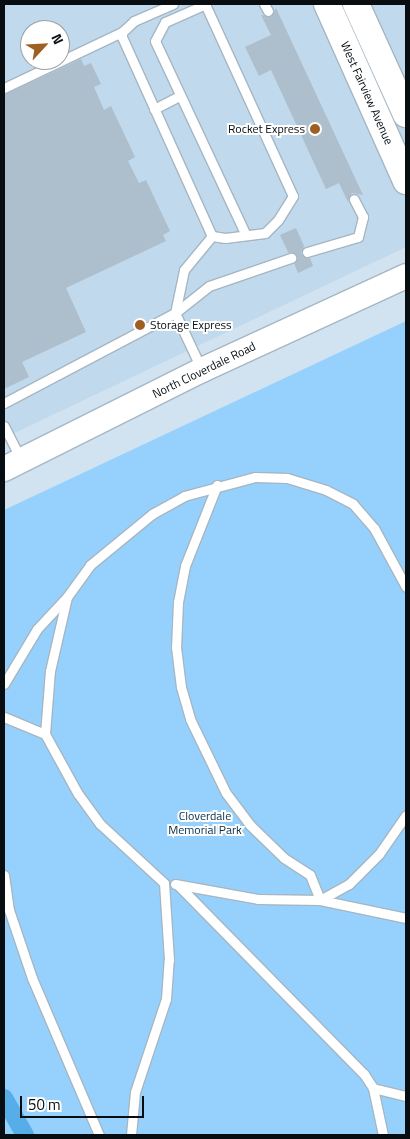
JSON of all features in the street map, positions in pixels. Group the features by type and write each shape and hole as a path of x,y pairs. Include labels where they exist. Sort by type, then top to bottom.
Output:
{"main road":[{"name":"West Fairview Avenue","path":"327,4 406,181"},
{"path":"356,4 406,114"},
{"name":"North Cloverdale Road","path":"12,464 202,370 406,276"}],"lane":[{"path":"4,88 122,32 134,21 173,4"},
{"path":"202,370 174,313 184,270 212,236 246,235 264,233 278,220 293,196 205,4 165,22 155,41 246,235"},
{"path":"122,32 212,236"},
{"path":"154,108 180,96"},
{"path":"307,252 358,237 363,217 354,199"},
{"path":"4,403 174,313 209,286 291,258"},
{"path":"4,426 12,464"},
{"path":"4,684 37,629 67,597 90,565 118,538 184,496 217,485 255,477 288,478 326,490 354,504 374,528 406,587"},
{"path":"217,485 185,566 178,602 181,687 190,719 226,793 250,825 310,875 320,900"},
{"path":"67,597 50,671 45,734 78,794 100,824 164,883 258,898 320,900 406,918"},
{"path":"4,716 45,734"},
{"path":"320,900 349,884 379,854 406,815"},
{"path":"4,875 9,910 32,978 99,1135"},
{"path":"131,1135 135,1092 166,999 169,960 164,883"},
{"path":"178,885 364,1074 373,1088 383,1135"},
{"path":"373,1088 406,1096"}],"shaded area":[{"path":"4,4 406,4 406,247 4,438"}],"green space":[{"name":"Cloverdale Memorial Park","path":"406,321 406,1135 4,1135 4,510"}],"building":[{"name":"Rocket Express","path":"276,8 363,195 352,193 348,202 339,183 326,189 271,70 259,76 245,47 271,35 261,15 271,17"},
{"path":"81,59 84,66 91,63 101,84 94,87 104,110 111,106 135,157 128,161 139,183 146,180 170,231 163,235 166,241 66,288 86,332 22,362 29,377 4,389 4,95 57,70 70,70 70,64"},
{"path":"296,228 304,246 301,254 310,258 313,266 298,273 294,263 297,256 288,252 280,235"}],"waterway":[{"path":"4,1098 25,1135"}],"place":[{"name":"Rocket Express","path":"315,129"},
{"name":"Storage Express","path":"140,325"}]}
